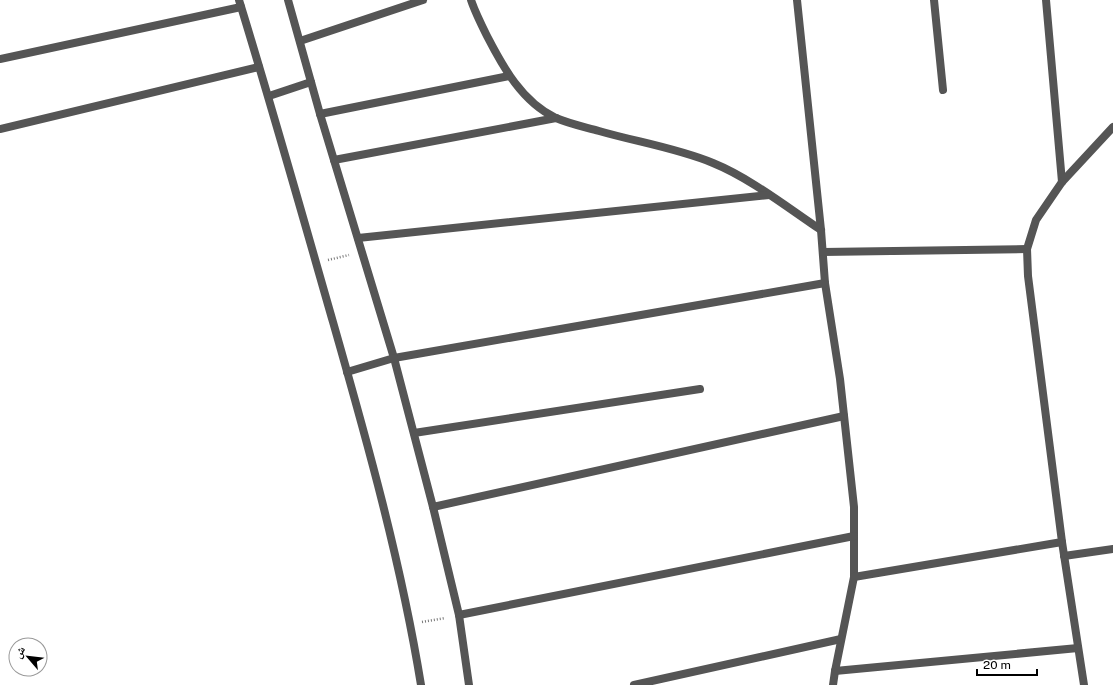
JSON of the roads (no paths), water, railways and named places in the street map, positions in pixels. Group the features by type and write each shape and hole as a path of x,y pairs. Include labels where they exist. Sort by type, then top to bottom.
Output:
{"street":[{"path":"288,0 320,114 394,358 414,433 459,615 469,685"},
{"path":"300,41 423,0"},
{"path":"471,0 509,76 533,103 556,118 591,129 679,151 714,163 739,176 821,230"},
{"path":"798,0 825,283 840,379 854,507 854,577 834,672 833,685"},
{"path":"934,0 943,90"},
{"path":"1046,0 1062,182"},
{"path":"0,59 240,3 269,96 377,484 410,625 420,685"},
{"path":"0,129 259,67"},
{"path":"320,114 509,76"},
{"path":"269,96 311,82"},
{"path":"334,160 556,118"},
{"path":"1084,685 1062,542 1028,276 1027,249 1036,220 1062,182 1113,127"},
{"path":"358,238 769,195"},
{"path":"823,252 1027,249"},
{"path":"347,372 394,358 825,283"},
{"path":"414,433 700,388"},
{"path":"433,508 844,416"},
{"path":"459,615 854,536"},
{"path":"854,577 1062,542"},
{"path":"1064,556 1113,549"},
{"path":"634,685 841,639"},
{"path":"834,672 1078,648"}]}
